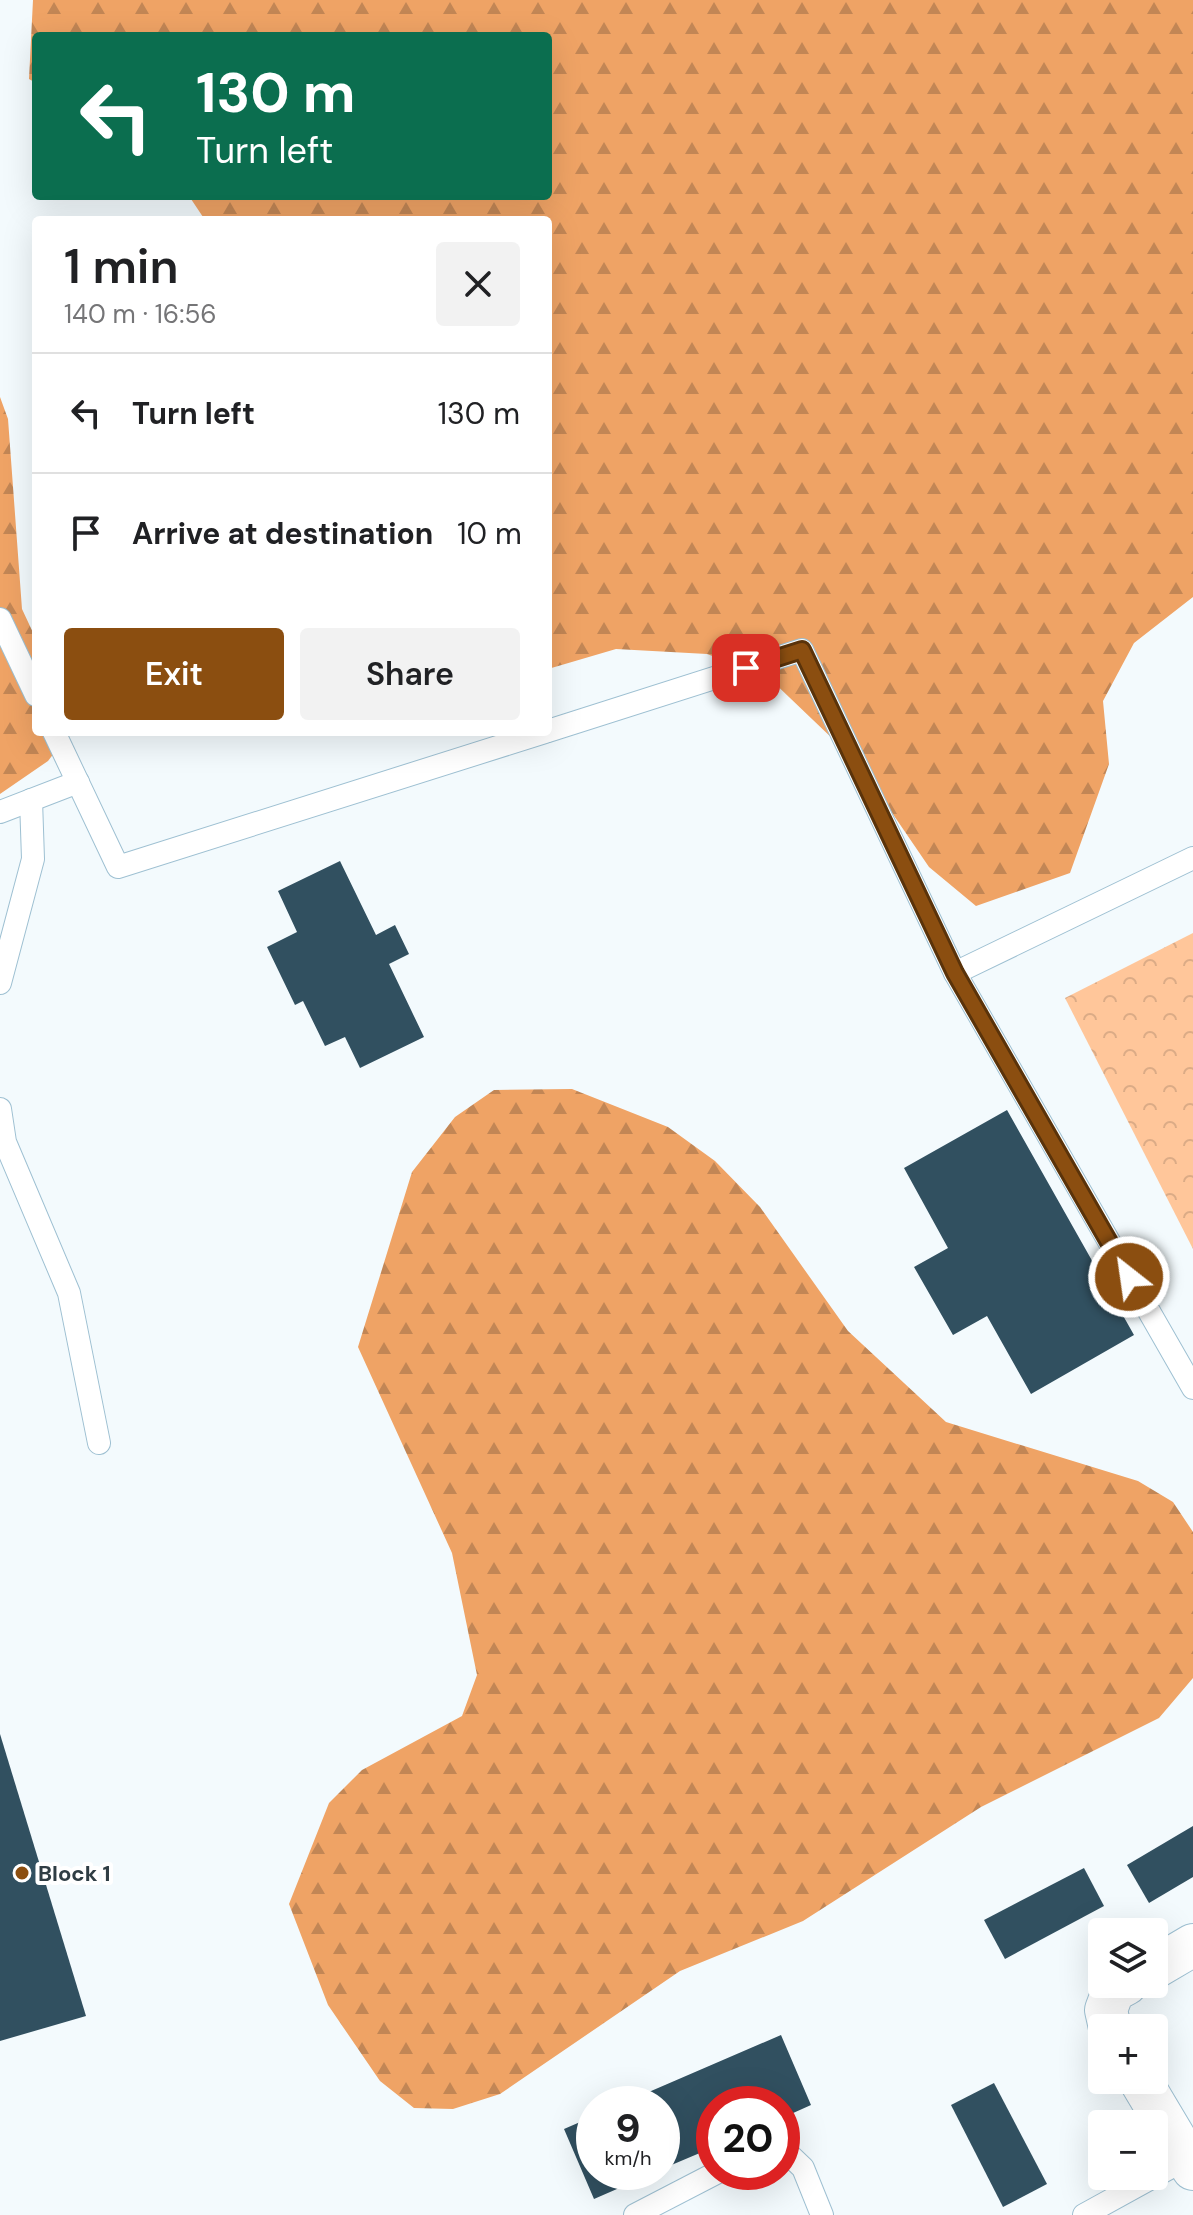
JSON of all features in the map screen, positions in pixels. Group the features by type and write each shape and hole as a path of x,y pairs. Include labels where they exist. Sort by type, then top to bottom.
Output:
{"street":[{"path":"1168,1960 1193,1945"},
{"path":"1149,2094 1191,2161"}],"lane":[{"path":"0,619 32,687"},
{"path":"552,730 802,650 955,973 1193,1388"},
{"path":"56,736 118,867 533,736"},
{"path":"0,812 78,782"},
{"path":"0,983 33,859 31,800"},
{"path":"955,973 1193,858"},
{"path":"0,1109 5,1142 69,1293 99,1443"},
{"path":"1084,2215 1191,2161"},
{"path":"800,2165 822,2215"},
{"path":"635,2215 696,2183"}],"green space":[{"path":"33,0 1193,0 1193,597 1134,643 1103,701 1109,764 1070,873 976,906 929,867 858,763 767,676 707,654 616,649 552,668 552,216 202,216 192,200 552,200 552,32 32,32 32,81 29,79"},
{"path":"0,397 8,419 22,609 32,630 32,736 67,736 48,761 0,794"},
{"path":"1193,933 1193,1249 1065,998"},
{"path":"572,1089 668,1127 715,1161 760,1207 848,1331 946,1422 1138,1481 1173,1502 1193,1532 1193,1678 1159,1718 981,1807 803,1921 680,1971 500,2094 453,2109 414,2108 380,2081 328,2005 289,1904 329,1803 362,1770 462,1716 477,1675 452,1553 358,1347 412,1172 455,1117 494,1090"}],"building":[{"path":"340,861 376,935 395,925 409,954 389,964 424,1037 360,1068 345,1037 325,1046 303,1001 295,1005 267,947 297,932 278,891"},
{"path":"1007,1110 1134,1335 1031,1394 987,1316 953,1335 914,1267 948,1248 904,1168"},
{"name":"Block 1","path":"0,1734 86,2016 0,2041"},
{"path":"1193,1826 1193,1877 1149,1903 1127,1865"},
{"path":"1084,1868 1104,1906 1005,1959 984,1920"},
{"path":"781,2035 811,2105 800,2110 800,2086 696,2086 696,2155 680,2161 680,2086 663,2086"},
{"path":"994,2083 1047,2184 1003,2207 951,2105"},
{"path":"576,2124 576,2157 564,2129"},
{"path":"590,2190 615,2190 594,2199"}],"place":[{"name":"Block 1","path":"22,1873"}],"route":[{"path":"746,668 802,650 955,973 1129,1277"}]}
